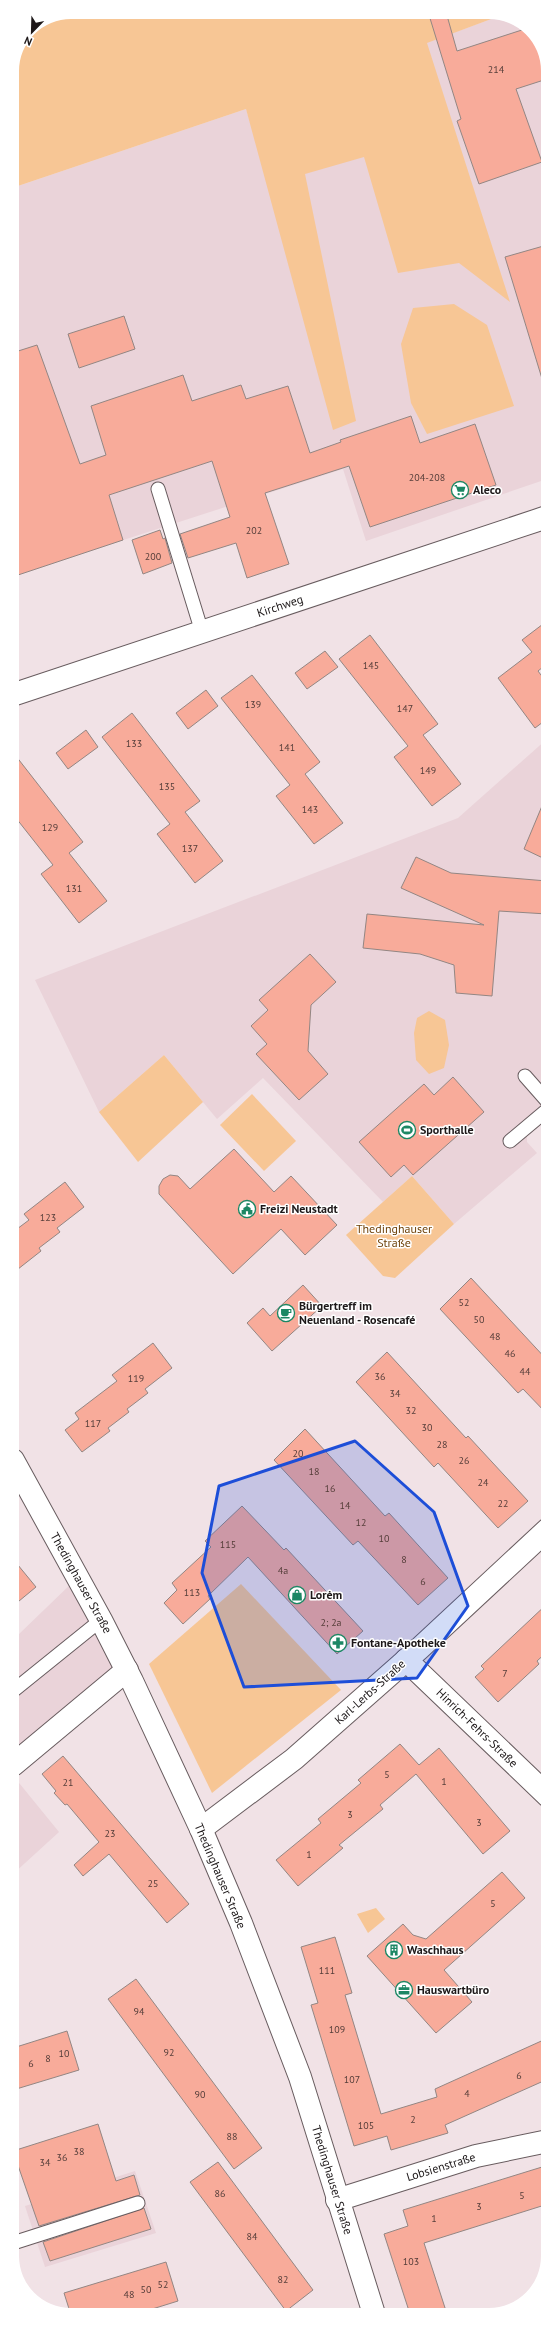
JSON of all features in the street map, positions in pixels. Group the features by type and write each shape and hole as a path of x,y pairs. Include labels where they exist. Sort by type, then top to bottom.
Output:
{"street":[{"name":"Kirchweg","path":"19,693 541,519"},
{"name":"Thedinghauser Straße","path":"19,1471 127,1670 201,1829 241,1923 300,2077 337,2200 372,2308"},
{"name":"Karl-Lerbs-Straße","path":"201,1829 294,1759 406,1660 541,1535"},
{"name":"Hinrich-Fehrs-Straße","path":"406,1660 541,1789"},
{"path":"19,1759 127,1670"},
{"name":"Lobsienstraße","path":"337,2200 494,2151 541,2142"}],"lane":[{"path":"158,489 202,632"},
{"path":"525,1076 541,1094"},
{"path":"510,1141 541,1115"},
{"path":"19,1686 101,1620"},
{"path":"19,2240 138,2203"}],"highlighted area":[{"path":"355,1441 434,1512 468,1606 417,1678 244,1687 202,1573 219,1486"}],"shaded area":[{"path":"491,19 499,20 518,28 530,39 537,51 540,61 541,481 366,541 343,469 19,574 19,186 246,109 264,168 448,111 426,43"},
{"path":"541,744 541,1123 527,1135 527,1142 537,1153 454,1224 412,1176 383,1202 263,1078 217,1119 164,1055 99,1112 35,980 458,818"},
{"path":"74,1581 126,1683 19,1775 19,1634"},
{"path":"19,1783 59,1832 19,1869"},
{"path":"135,2171 156,2233 45,2267 25,2206"}],"green space":[{"path":"71,19 491,19 427,43 510,302 459,263 398,273 364,157 305,174 356,421 333,430 246,109 19,186 20,61 23,51 34,34 51,23"},
{"path":"454,304 487,325 514,406 427,434 411,403 401,344 413,308"},
{"path":"429,1011 445,1020 449,1045 444,1068 429,1074 416,1060 414,1033 417,1018"},
{"path":"164,1055 203,1102 138,1162 99,1112"},
{"path":"252,1094 296,1141 264,1171 220,1125"},
{"name":"Thedinghauser Straße","path":"412,1176 454,1224 395,1278 383,1276 346,1235"},
{"path":"241,1584 341,1690 212,1793 149,1664"},
{"path":"376,1908 385,1919 368,1933 357,1914"}],"building":[{"path":"430,19 448,19 457,51 521,30 534,45 540,61 541,81 516,89 541,162 479,184 457,121 461,119"},
{"path":"541,247 541,375 505,257"},
{"path":"124,316 135,349 79,368 68,334"},
{"path":"37,345 80,464 106,455 91,406 183,375 192,401 241,385 246,399 288,386 310,453 341,442 340,440 411,416 420,443 475,424 496,485 370,527 349,466 265,493 289,564 247,578 236,543 188,558 180,534 230,517 212,461 109,495 123,540 19,575 19,351"},
{"path":"160,530 163,539 165,538 172,563 143,574 132,540"},
{"path":"541,626 541,669 538,671 541,675 541,724 535,728 498,678 532,652 522,640"},
{"path":"370,635 438,724 423,735 461,784 432,806 394,757 408,746 339,659"},
{"path":"325,651 338,667 307,689 295,673"},
{"path":"252,675 320,762 305,774 343,823 314,844 276,796 290,785 221,698"},
{"path":"206,690 218,706 188,729 176,713"},
{"path":"132,713 200,801 185,812 223,861 195,883 157,834 170,824 102,737"},
{"path":"86,730 98,747 68,769 56,753"},
{"path":"19,760 83,842 69,853 107,901 79,923 41,874 53,865 19,822"},
{"path":"541,808 541,857 524,849"},
{"path":"416,857 451,873 541,880 541,914 499,911 492,996 456,993 454,965 420,954 363,948 367,914 484,925 401,888"},
{"path":"310,954 336,982 311,1005 308,1051 328,1074 299,1100 256,1054 267,1044 251,1026 268,1010 259,1000"},
{"name":"Sporthalle","path":"453,1077 484,1112 413,1175 404,1165 391,1177 359,1142 424,1084 434,1095"},
{"name":"Freizi Neustadt","path":"234,1149 274,1192 291,1176 337,1225 305,1255 281,1229 233,1274 159,1194 159,1186 163,1179 170,1175 178,1176 190,1189"},
{"path":"65,1182 84,1207 57,1228 60,1232 39,1248 41,1251 19,1268 19,1228 29,1220 24,1214"},
{"path":"471,1278 541,1353 541,1408 523,1389 518,1393 440,1309"},
{"path":"303,1285 322,1306 272,1351 247,1323 263,1308 270,1316"},
{"path":"153,1343 172,1368 145,1389 148,1393 127,1409 129,1412 108,1428 110,1431 82,1452 65,1430 79,1419 75,1413 117,1381 112,1375"},
{"path":"387,1352 466,1438 468,1436 528,1501 498,1528 438,1463 434,1467 356,1382"},
{"path":"305,1429 385,1516 389,1513 448,1578 418,1605 358,1541 353,1545 274,1460"},
{"path":"242,1506 284,1550 286,1548 363,1631 337,1654 248,1557 208,1596 210,1599 183,1624 164,1603 177,1590 172,1583 211,1547 205,1541"},
{"path":"19,1566 36,1587 19,1601"},
{"path":"541,1610 541,1657 537,1661 539,1664 498,1702 475,1677 484,1669 481,1666"},
{"path":"400,1744 419,1765 439,1748 510,1831 483,1854 416,1774 380,1805 383,1809 339,1845 343,1848 298,1886 276,1860 321,1823 318,1819 361,1783 358,1780"},
{"path":"63,1756 189,1904 167,1923 109,1854 83,1876 74,1865 99,1842 67,1804 65,1805 54,1793 56,1791 42,1774"},
{"path":"502,1872 525,1898 444,1970 472,2002 436,2033 367,1956 403,1924 413,1935 426,1939"},
{"path":"335,1937 352,1993 345,1995 381,2114 437,2097 435,2089 541,2041 541,2082 445,2125 448,2133 391,2150 387,2136 354,2146 311,2005 318,2003 301,1947"},
{"path":"136,1979 262,2148 234,2169 108,1999"},
{"path":"67,2031 79,2070 19,2088 19,2046"},
{"path":"98,2124 116,2181 134,2175 140,2195 39,2226 19,2168 19,2149"},
{"path":"218,2162 313,2290 290,2308 284,2308 190,2182"},
{"path":"541,2167 541,2206 424,2243 445,2308 408,2308 384,2234 408,2226 403,2210"},
{"path":"144,2208 151,2229 50,2261 43,2242"},
{"path":"166,2262 178,2301 156,2308 69,2308 64,2293"}],"place":[{"name":"Aleco","path":"460,490"},
{"name":"Sporthalle","path":"407,1130"},
{"name":"Freizi Neustadt","path":"247,1209"},
{"name":"Bürgertreff im Neuenland - Rosencafé","path":"286,1313"},
{"name":"Lorėm","path":"297,1595"},
{"name":"Fontane-Apotheke","path":"338,1643"},
{"name":"Waschhaus","path":"394,1950"},
{"name":"Hauswartbüro","path":"404,1990"}]}
